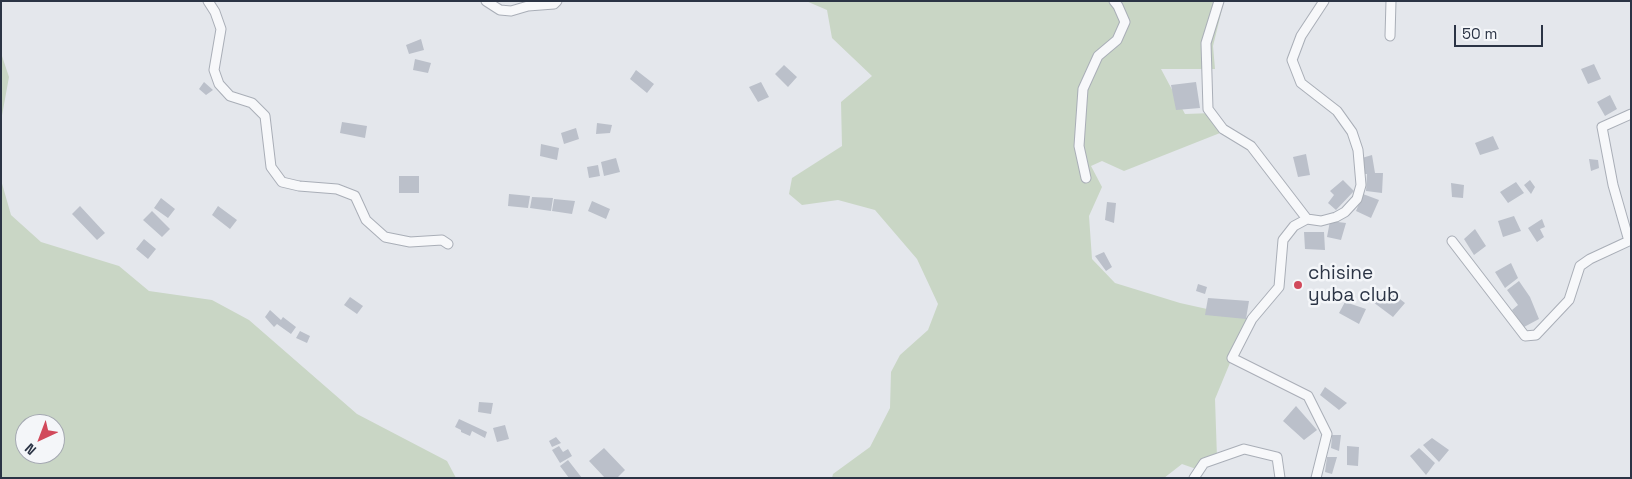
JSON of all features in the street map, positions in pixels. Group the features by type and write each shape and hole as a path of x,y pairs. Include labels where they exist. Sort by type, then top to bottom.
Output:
{"street":[{"path":"208,1 215,12 220,30 214,70 219,84 230,96 252,103 265,116 271,167 282,182 299,186 337,189 355,196 366,220 385,237 410,242 442,240 448,244"},
{"path":"486,1 500,10 511,11 528,6 554,4 557,1"},
{"path":"1086,178 1079,146 1083,90 1098,56 1118,40 1125,22 1114,1"},
{"path":"1219,1 1206,43 1208,109 1223,129 1251,146 1307,219"},
{"path":"1316,478 1327,434 1308,396 1232,358 1252,319 1279,287 1283,240 1294,226 1307,219 1321,220 1336,217 1344,212 1357,199 1361,185 1358,150 1352,132 1337,111 1301,83 1292,60 1301,36 1324,1"},
{"path":"1390,36 1391,1"},
{"path":"1452,241 1525,336 1536,334 1569,300 1580,266 1590,259 1630,241 1613,185 1602,127 1631,114"},
{"path":"1194,478 1204,462 1244,449 1276,457 1280,478"}],"green space":[{"path":"806,1 1224,1 1213,46 1215,69 1161,69 1185,114 1213,113 1222,121 1220,133 1124,171 1102,161 1091,166 1102,187 1089,216 1092,259 1115,283 1180,303 1252,319 1232,358 1215,399 1217,458 1199,470 1182,464 1164,478 832,478 833,474 870,447 890,408 891,372 900,355 928,330 938,304 917,259 875,210 838,200 802,205 789,194 792,178 842,146 841,102 872,76 832,38 827,10"},
{"path":"1,53 9,77 1,121"},
{"path":"1,180 11,215 41,242 119,266 149,291 212,300 249,320 357,414 447,461 456,478 1,478"}],"building":[{"path":"421,39 424,50 409,54 406,45"},
{"path":"415,59 431,63 428,73 413,70"},
{"path":"1594,64 1601,79 1588,84 1581,69"},
{"path":"784,65 797,77 788,87 775,74"},
{"path":"636,70 654,84 647,93 630,79"},
{"path":"204,82 213,90 206,95 199,89"},
{"path":"761,82 769,97 758,102 749,87"},
{"path":"1196,82 1200,108 1176,110 1171,85"},
{"path":"1610,95 1617,109 1605,116 1597,102"},
{"path":"342,122 367,126 365,138 340,133"},
{"path":"597,123 612,125 610,133 596,134"},
{"path":"576,128 579,139 564,144 561,133"},
{"path":"1493,136 1499,149 1480,155 1475,143"},
{"path":"541,144 559,148 557,160 540,156"},
{"path":"1306,154 1310,175 1298,177 1293,157"},
{"path":"1372,155 1375,173 1383,173 1382,193 1366,191 1367,174 1363,174 1362,158"},
{"path":"616,158 620,172 604,176 601,162"},
{"path":"1589,159 1598,160 1599,168 1591,171"},
{"path":"598,165 600,176 589,178 587,167"},
{"path":"399,176 419,176 419,193 399,193"},
{"path":"1343,180 1354,191 1336,210 1328,203 1334,195 1330,191"},
{"path":"1530,180 1535,187 1531,194 1524,185"},
{"path":"1516,182 1524,193 1508,203 1500,192"},
{"path":"1451,183 1464,185 1463,198 1452,197"},
{"path":"509,194 530,196 528,208 508,206"},
{"path":"1363,194 1379,200 1371,218 1356,211"},
{"path":"532,197 553,198 551,211 530,208"},
{"path":"161,198 175,209 168,218 154,208"},
{"path":"554,199 575,201 572,214 552,211"},
{"path":"592,201 610,209 606,219 588,211"},
{"path":"1107,202 1116,203 1114,223 1105,220"},
{"path":"80,206 105,233 97,240 72,214"},
{"path":"218,206 237,220 230,229 212,215"},
{"path":"152,211 170,229 162,237 143,220"},
{"path":"1514,216 1521,231 1503,237 1498,221"},
{"path":"1542,219 1545,227 1540,229 1544,237 1537,242 1528,228"},
{"path":"1330,221 1346,223 1341,240 1327,237"},
{"path":"1475,229 1486,246 1474,255 1464,239"},
{"path":"1304,232 1324,232 1325,250 1305,249"},
{"path":"144,239 156,249 148,259 136,249"},
{"path":"1104,252 1112,267 1106,271 1095,256"},
{"path":"1511,263 1518,278 1505,288 1495,272"},
{"path":"1519,281 1530,297 1539,319 1524,327 1512,310 1518,305 1507,290"},
{"path":"1198,284 1207,287 1205,294 1196,291"},
{"path":"1387,289 1405,303 1393,317 1373,302"},
{"path":"350,297 363,306 357,314 344,305"},
{"path":"1208,298 1249,301 1246,319 1205,315"},
{"path":"1345,302 1366,309 1359,324 1339,313"},
{"path":"270,310 281,320 283,317 296,327 291,334 277,324 274,327 265,317"},
{"path":"300,331 310,336 307,343 296,338"},
{"path":"1325,387 1347,403 1339,410 1320,395"},
{"path":"479,402 493,403 491,414 478,412"},
{"path":"1296,406 1317,430 1304,440 1283,421"},
{"path":"459,419 487,432 485,438 472,431 470,436 461,432 461,430 455,427"},
{"path":"505,425 509,439 497,442 493,428"},
{"path":"1332,435 1341,435 1339,451 1331,448"},
{"path":"556,437 561,443 552,447 549,441"},
{"path":"1432,438 1449,450 1439,462 1423,445"},
{"path":"559,446 563,452 568,449 572,456 560,463 552,450"},
{"path":"1347,446 1359,447 1358,466 1347,465"},
{"path":"604,448 625,470 617,478 605,478 589,461"},
{"path":"1419,448 1435,463 1426,475 1410,456"},
{"path":"1327,457 1337,457 1332,474 1325,472"},
{"path":"568,460 582,478 569,478 560,466"}],"place":[{"name":"chisine yuba club","path":"1298,285"}]}
